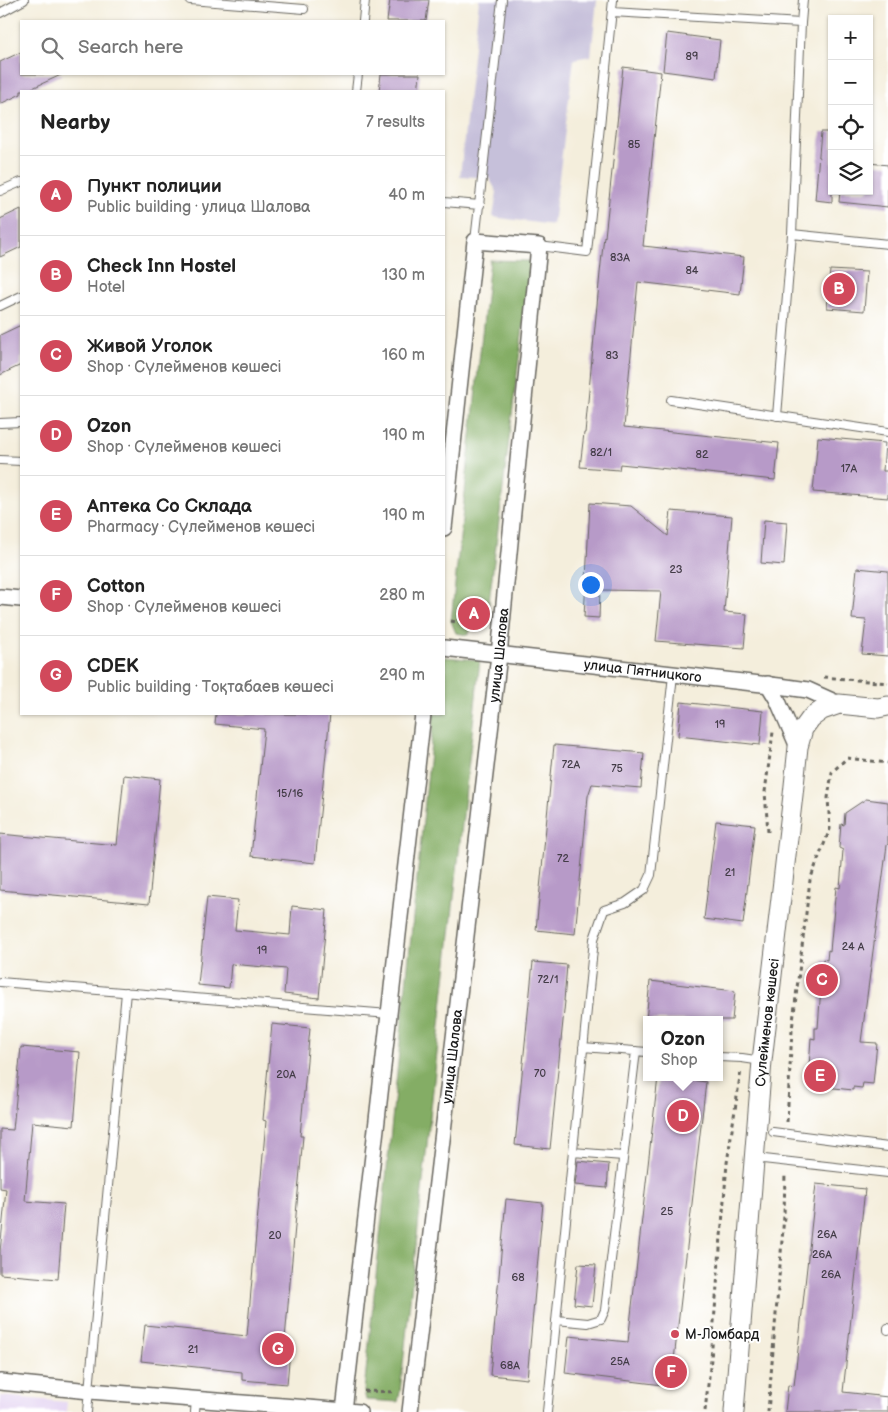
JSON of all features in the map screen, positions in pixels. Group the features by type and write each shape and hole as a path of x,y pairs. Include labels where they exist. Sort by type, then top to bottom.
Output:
{"street":[{"path":"445,519 475,241 539,246"},
{"name":"улица Шалова","path":"410,1412 499,654 539,246"},
{"path":"0,597 20,599"},
{"name":"улица Пятницкого","path":"445,648 673,675 768,684 808,690 839,704"},
{"path":"768,684 798,746"},
{"name":"Сүлейменов көшесі","path":"734,1412 762,1062 794,795 798,746 803,729 811,718 822,710 839,704 885,708"},
{"path":"0,1382 90,1390 196,1405 351,1411 389,1014 423,715"}],"lane":[{"path":"0,12 24,0"},
{"path":"190,0 304,9"},
{"path":"363,20 365,0"},
{"path":"475,241 502,0"},
{"path":"539,246 586,252 613,0"},
{"path":"777,416 792,234 803,0"},
{"path":"612,12 801,23"},
{"path":"356,90 358,75"},
{"path":"0,191 20,182"},
{"path":"445,202 480,205"},
{"path":"792,234 888,244"},
{"path":"0,306 20,296"},
{"path":"671,400 888,432"},
{"path":"0,423 20,422"},
{"path":"0,460 20,461"},
{"path":"547,1412 594,939 604,910 625,903 644,890 651,875 673,675"},
{"path":"0,982 389,1014"},
{"path":"87,1412 126,992"},
{"path":"583,1047 643,1052"},
{"path":"556,1320 588,1323 601,1319 605,1310 636,1051"},
{"path":"723,1057 742,1058 762,1062"},
{"path":"772,1132 888,1147"},
{"path":"573,1152 623,1156"},
{"path":"755,1158 888,1174"}],"path":[{"path":"451,621 474,625"},
{"path":"816,676 888,683"},
{"path":"786,1133 792,1030 810,880 830,829 828,798 832,772 847,758 888,763"},
{"path":"768,1412 784,1216 785,1161"},
{"path":"364,1391 400,1392"}],"shaded area":[{"path":"479,0 597,0 591,56 574,59 553,225 493,217 497,192 489,178 460,176"},
{"path":"0,1396 67,1402 66,1412 0,1412"}],"green space":[{"path":"490,260 531,261 488,610 474,625 468,635 456,633 451,621"},
{"path":"445,657 480,660 398,1402 366,1400 364,1391 434,715 445,715"}],"building":[{"path":"390,0 429,0 426,20 387,20"},
{"path":"667,33 720,40 716,78 663,71"},
{"path":"20,52 20,75 61,75 28,90 20,90 20,94 0,104 0,62"},
{"path":"623,67 661,72 643,246 744,257 740,294 638,282 624,427 779,443 775,480 620,464 619,470 580,467"},
{"path":"381,75 420,75 418,90 379,90"},
{"path":"821,132 828,132 828,195 832,195 832,202 815,200"},
{"path":"873,163 888,165 888,207 839,202 840,195 873,195"},
{"path":"20,209 20,247 0,257 0,219"},
{"path":"830,270 867,272 864,311 827,308"},
{"path":"20,325 20,365 0,375 0,335"},
{"path":"818,437 885,443 883,471 888,471 888,498 813,492"},
{"path":"590,503 631,506 668,536 671,511 732,516 724,612 747,614 744,648 656,641 661,591 600,590 599,618 584,617"},
{"path":"764,520 787,522 784,565 761,563"},
{"path":"857,568 888,571 888,656 862,654 866,620 852,619"},
{"path":"681,702 763,711 760,745 678,736"},
{"path":"216,715 330,715 315,863 251,856 264,729 215,724"},
{"path":"554,745 644,753 641,788 592,784 588,796 575,934 536,930"},
{"path":"124,775 160,779 149,904 0,890 0,834 117,845"},
{"path":"866,799 888,802 888,844 861,1042 877,1043 873,1084 863,1083 862,1088 853,1087 853,1090 825,1087 809,1067 811,1038 815,1039 815,1028 818,1028 823,959 827,960 828,950 830,951 836,887 840,888 843,850 839,848 841,824 844,825 845,813"},
{"path":"716,821 755,825 743,924 704,919"},
{"path":"207,897 238,900 235,930 290,935 292,906 327,910 319,998 284,994 286,969 231,964 229,988 198,985"},
{"path":"533,962 567,965 550,1149 515,1145"},
{"path":"650,981 735,991 732,1020 723,1020 723,1016 646,1016"},
{"path":"272,1024 310,1028 300,1136 303,1136 285,1339 291,1340 287,1384 242,1380 242,1372 141,1361 145,1325 247,1336 266,1121 263,1120"},
{"path":"21,1047 80,1052 74,1126 32,1122 25,1201 64,1204 58,1279 0,1274 0,1252 6,1189 0,1188 0,1129 13,1130"},
{"path":"658,1081 706,1082 671,1386 565,1373 569,1336 628,1342"},
{"path":"578,1161 609,1164 607,1188 575,1185"},
{"path":"816,1184 865,1189 843,1392 888,1397 888,1412 785,1412 788,1385 794,1386"},
{"path":"506,1199 543,1203 527,1379 490,1375"},
{"path":"578,1264 596,1265 592,1306 574,1304"}],"place":[{"name":"Check Inn Hostel","path":"839,289"},
{"name":"Пункт полиции","path":"474,614"},
{"name":"Живой Уголок","path":"822,980"},
{"name":"Аптека Со Склада","path":"820,1076"},
{"name":"Ozon","path":"683,1116"},
{"name":"М-Ломбард","path":"675,1334"},
{"name":"CDEK","path":"278,1349"},
{"name":"Cotton","path":"671,1372"}]}
